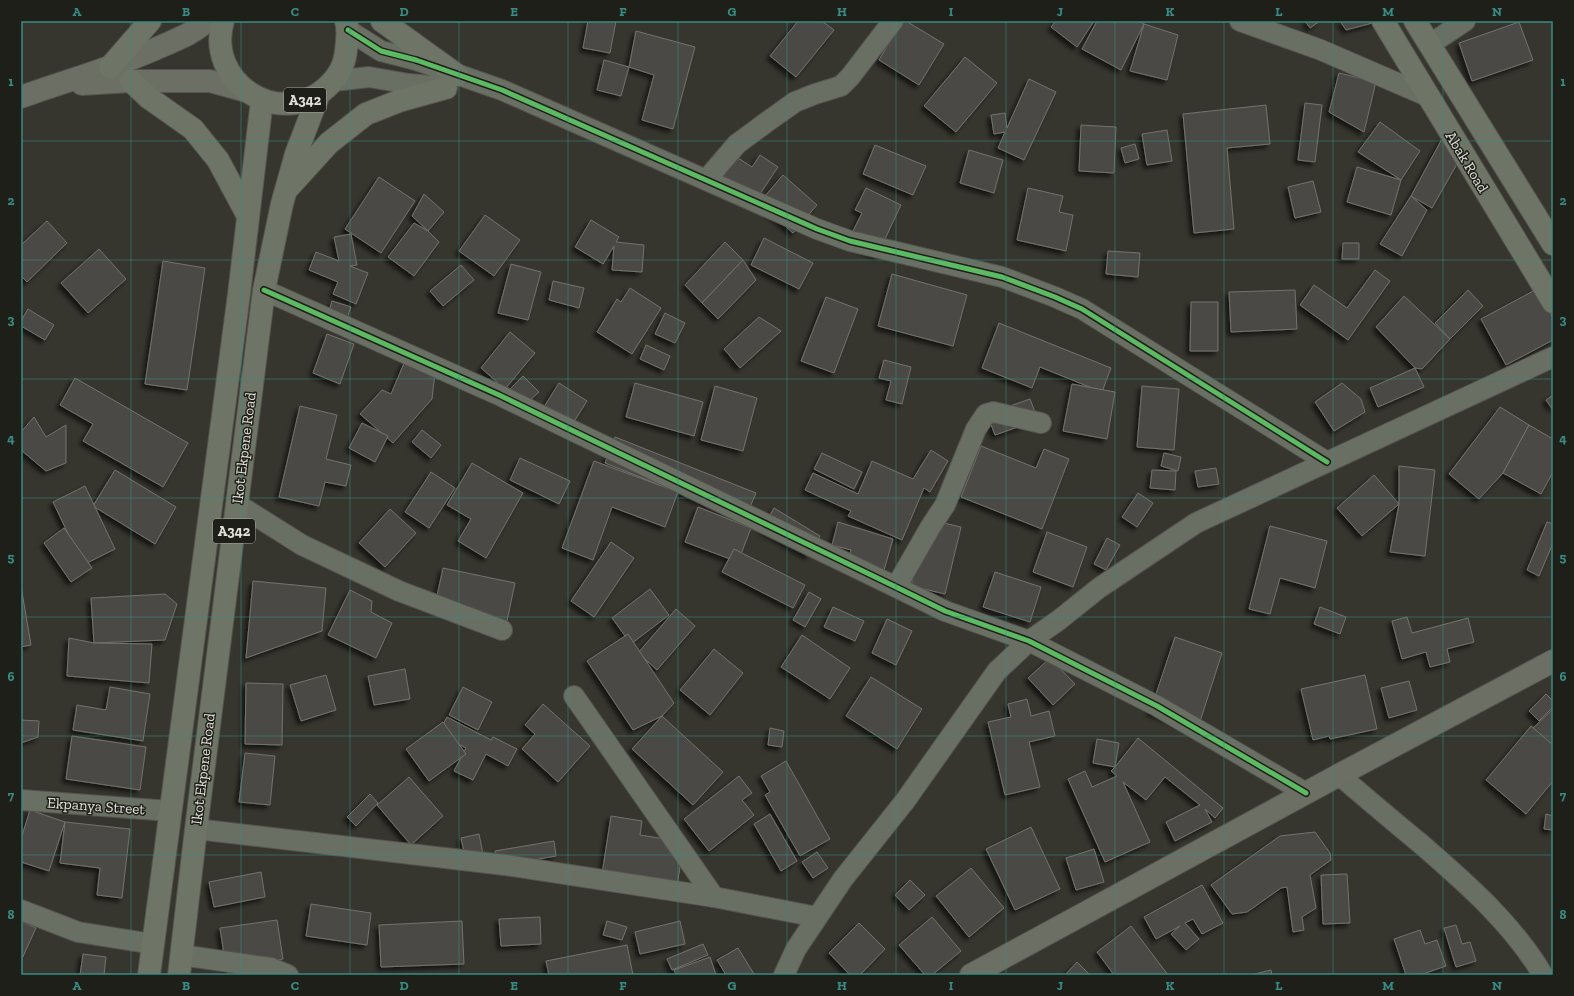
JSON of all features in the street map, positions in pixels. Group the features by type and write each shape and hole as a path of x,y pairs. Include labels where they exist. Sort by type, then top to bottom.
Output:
{"highway":[{"path":"110,67 150,21"},
{"path":"223,21 220,46 224,64 233,79 254,96"},
{"path":"285,191 329,143 366,114 452,81 382,21"},
{"name":"Abak Road","path":"1383,21 1553,302"},
{"name":"Abak Road","path":"1414,21 1553,244"},
{"name":"A342","path":"254,96 281,104 301,102 326,88 344,64 347,25"},
{"path":"131,81 149,98 192,129 218,160 248,216"},
{"name":"Ikot Ekpene Road","path":"180,965 264,290 285,191 296,154 326,88"},
{"name":"Ikot Ekpene Road","path":"149,975 248,216 254,96"}],"street":[{"path":"21,98 135,59 195,32 207,21"},
{"path":"706,180 737,144 771,118 795,102 841,86 850,77 893,21"},
{"path":"1240,21 1321,50 1428,96"},
{"path":"1429,45 1465,21"},
{"path":"347,25 381,50 416,60 452,81"},
{"path":"326,88 369,77 409,84 452,81 502,90 817,229 850,241 1002,277 1075,306 1327,462"},
{"path":"53,86 131,81 210,81 254,96"},
{"path":"264,290 499,395 896,586 945,612 1029,641 1157,706 1306,793"},
{"path":"784,975 796,949 843,879 905,801 997,671 1029,641 1059,620 1099,588 1196,524 1553,358"},
{"path":"896,586 945,505 976,428 986,414 993,412 1041,423"},
{"path":"237,504 302,545 399,591 502,630"},
{"path":"971,975 1339,775 1553,661"},
{"path":"574,696 714,897"},
{"path":"1339,775 1458,876 1506,923 1535,961 1543,975"},
{"name":"Ekpanya Street","path":"21,800 170,811"},
{"path":"196,829 505,866 714,897 817,917"},
{"path":"21,910 78,932 152,944"},
{"path":"180,965 271,968 288,975"}],"building":[{"path":"588,21 616,21 610,53 583,48"},
{"path":"798,21 822,21 834,30 796,77 770,56"},
{"path":"902,21 906,21 944,44 919,85 879,60"},
{"path":"1056,21 1094,21 1077,47 1051,27"},
{"path":"1097,21 1138,21 1144,24 1121,70 1082,49"},
{"path":"1305,21 1320,21 1310,28"},
{"path":"1340,21 1380,21 1346,30"},
{"path":"1519,22 1533,60 1472,81 1459,43"},
{"path":"1144,24 1178,35 1167,80 1130,71"},
{"path":"636,31 695,47 673,129 642,120 654,75 629,67"},
{"path":"965,57 997,83 956,132 924,106"},
{"path":"604,60 629,67 621,96 597,90"},
{"path":"1339,73 1376,82 1364,132 1329,112"},
{"path":"1029,79 1056,92 1024,160 998,148 1005,132 994,134 991,115 1005,113 1007,128"},
{"path":"1305,103 1322,105 1315,162 1298,160"},
{"path":"1266,105 1270,144 1227,148 1234,229 1194,233 1183,114"},
{"path":"1380,122 1420,151 1401,180 1358,152"},
{"path":"1081,125 1116,127 1114,173 1079,171"},
{"path":"1167,130 1172,161 1147,165 1142,134"},
{"path":"1443,137 1465,150 1432,208 1411,196"},
{"path":"1135,144 1139,159 1125,163 1121,148"},
{"path":"875,145 926,166 913,195 863,174"},
{"path":"969,150 1003,160 994,193 960,183"},
{"path":"732,154 752,167 760,155 778,167 754,203 717,178"},
{"path":"1357,167 1401,180 1391,215 1347,202"},
{"path":"783,175 817,205 793,233 759,203"},
{"path":"379,177 415,201 381,253 345,229"},
{"path":"1313,181 1321,212 1295,218 1288,187"},
{"path":"866,188 901,205 877,256 848,241 862,213 855,210"},
{"path":"1028,188 1063,196 1059,212 1073,215 1066,251 1017,240"},
{"path":"424,194 444,212 428,231 412,216"},
{"path":"1411,196 1427,210 1402,256 1380,244"},
{"path":"485,215 520,240 494,276 459,251"},
{"path":"591,220 619,237 616,242 644,245 642,272 612,270 614,246 603,264 575,247"},
{"path":"47,221 67,243 27,282 21,276 21,245"},
{"path":"414,223 428,231 439,242 414,276 388,257"},
{"path":"351,234 357,265 350,266 368,273 356,304 333,294 338,282 309,270 316,252 339,261 334,237"},
{"path":"764,238 813,263 799,289 751,265"},
{"path":"725,242 743,260 702,303 685,285"},
{"path":"1343,243 1359,243 1359,259 1342,259"},
{"path":"99,249 126,279 88,313 61,283"},
{"path":"1108,251 1140,253 1138,277 1106,274"},
{"path":"743,260 756,280 718,319 702,303"},
{"path":"163,261 205,268 187,390 145,384"},
{"path":"511,264 541,272 528,320 498,313"},
{"path":"461,265 474,280 443,306 430,291"},
{"path":"1375,270 1390,281 1348,340 1300,305 1314,285 1347,308"},
{"path":"892,274 967,295 953,346 878,326"},
{"path":"553,281 584,288 579,308 549,300"},
{"path":"630,288 661,308 632,354 597,332 617,299 621,302"},
{"path":"1537,289 1553,318 1553,340 1506,365 1481,319"},
{"path":"1295,290 1297,329 1231,332 1229,292"},
{"path":"1468,290 1483,306 1450,339 1435,323"},
{"path":"1404,296 1450,339 1422,369 1415,368 1376,327"},
{"path":"826,297 858,309 834,373 801,361"},
{"path":"332,301 351,307 345,324 327,318"},
{"path":"1191,302 1218,302 1218,351 1190,351"},
{"path":"28,309 54,325 45,340 21,326 21,321"},
{"path":"665,313 685,323 675,343 655,334"},
{"path":"759,317 781,331 740,368 724,349"},
{"path":"999,323 1111,368 1102,392 1040,367 1032,388 982,368"},
{"path":"510,332 535,353 505,389 481,368"},
{"path":"327,334 354,344 340,384 313,373"},
{"path":"646,345 670,356 664,370 640,359"},
{"path":"884,360 911,367 902,404 886,400 891,381 879,378"},
{"path":"405,361 435,373 432,399 393,443 360,414 382,390 391,394"},
{"path":"1415,368 1424,387 1378,407 1370,388"},
{"path":"523,376 539,392 525,405 510,389"},
{"path":"75,378 188,443 163,487 83,441 93,424 60,405"},
{"path":"559,383 587,401 570,428 542,410"},
{"path":"635,383 703,402 694,436 626,417"},
{"path":"1342,383 1361,399 1365,412 1334,431 1315,402"},
{"path":"1072,384 1115,392 1107,439 1063,431"},
{"path":"715,386 757,398 743,451 701,440"},
{"path":"1142,386 1179,389 1174,450 1137,447"},
{"path":"1553,395 1553,410 1546,400"},
{"path":"1030,399 1038,420 995,435 987,414"},
{"path":"300,406 337,415 326,459 351,465 346,486 325,482 319,506 279,497"},
{"path":"1500,407 1529,425 1503,473 1479,499 1449,474"},
{"path":"34,417 46,437 66,425 66,463 46,471 21,450 21,432"},
{"path":"362,423 388,436 375,462 349,448"},
{"path":"1529,425 1553,439 1553,472 1541,494 1503,473"},
{"path":"422,430 441,445 431,458 412,442"},
{"path":"615,437 756,493 745,519 605,463"},
{"path":"981,446 1036,468 1044,449 1069,459 1042,529 961,497"},
{"path":"931,450 948,461 930,492 924,488 902,540 848,516 851,511 805,490 813,473 858,494 872,461 913,479"},
{"path":"822,453 862,472 854,489 814,469"},
{"path":"1164,453 1181,457 1178,471 1161,466"},
{"path":"520,458 570,481 559,504 510,480"},
{"path":"594,461 678,492 665,527 612,507 593,560 562,548"},
{"path":"472,463 523,493 486,558 458,541 471,519 447,505"},
{"path":"1399,466 1435,470 1425,556 1390,552 1399,504"},
{"path":"1216,468 1219,484 1198,487 1195,471"},
{"path":"115,470 176,507 155,544 93,506"},
{"path":"1152,470 1176,471 1175,490 1150,488"},
{"path":"431,472 455,488 429,528 405,512"},
{"path":"1374,475 1399,504 1362,536 1337,508"},
{"path":"85,486 115,549 83,565 53,502"},
{"path":"1138,493 1153,503 1137,527 1122,517"},
{"path":"698,507 751,528 738,562 685,542"},
{"path":"774,508 820,536 808,556 762,529"},
{"path":"390,509 416,533 385,567 359,543"},
{"path":"926,519 961,527 945,594 911,586"},
{"path":"838,522 893,539 882,577 847,567 851,550 832,545"},
{"path":"1547,522 1553,524 1553,543 1539,576 1527,570"},
{"path":"1270,526 1327,541 1315,588 1280,578 1270,614 1249,609"},
{"path":"64,528 92,568 71,582 44,543"},
{"path":"1047,532 1087,547 1073,587 1033,572"},
{"path":"1107,538 1120,545 1106,570 1094,564"},
{"path":"611,542 634,558 594,617 571,601"},
{"path":"734,549 805,585 793,608 722,572"},
{"path":"443,568 515,583 507,621 435,605"},
{"path":"995,572 1041,587 1030,622 983,607"},
{"path":"253,581 326,588 322,631 246,658"},
{"path":"21,586 31,645 21,647"},
{"path":"650,589 669,615 631,644 612,618"},
{"path":"350,590 372,601 371,612 392,623 376,658 328,635"},
{"path":"809,592 821,599 805,627 793,620"},
{"path":"165,594 177,604 165,640 94,643 91,598"},
{"path":"833,607 864,621 855,641 824,627"},
{"path":"1320,607 1346,617 1340,634 1314,624"},
{"path":"676,609 695,626 657,670 638,653"},
{"path":"1407,617 1412,633 1468,618 1474,642 1447,649 1450,662 1430,667 1426,652 1402,659 1392,621"},
{"path":"887,619 912,631 896,665 872,653"},
{"path":"628,634 674,703 662,716 633,730 587,661"},
{"path":"802,635 850,668 830,699 781,667"},
{"path":"1175,637 1222,653 1198,728 1150,712"},
{"path":"69,638 94,643 152,644 149,683 67,676"},
{"path":"714,649 743,673 710,715 680,690"},
{"path":"1050,658 1075,684 1053,705 1028,678"},
{"path":"405,669 410,699 374,705 368,676"},
{"path":"326,675 336,710 301,721 290,685"},
{"path":"1365,675 1377,729 1330,739 1329,736 1313,740 1301,689"},
{"path":"871,677 922,709 897,749 846,716"},
{"path":"1409,681 1417,710 1389,718 1381,688"},
{"path":"246,683 283,684 282,745 245,744"},
{"path":"110,687 150,694 143,741 73,730 77,705 106,710"},
{"path":"463,687 492,702 478,730 449,715"},
{"path":"1546,694 1553,701 1553,707 1539,721 1529,711"},
{"path":"1027,699 1031,716 1049,711 1055,736 1029,742 1040,787 1005,795 988,722 1011,717 1008,704"},
{"path":"543,704 590,746 558,782 522,749 535,734 525,725"},
{"path":"1553,709 1553,749 1533,728"},
{"path":"662,716 723,772 693,805 632,749"},
{"path":"447,717 491,740 493,737 517,749 508,766 486,754 473,780 454,771 466,748 438,734"},
{"path":"21,720 39,721 38,737 21,743"},
{"path":"443,722 466,754 429,781 406,749"},
{"path":"1531,726 1553,745 1553,781 1526,814 1486,780"},
{"path":"770,728 784,731 782,747 768,745"},
{"path":"72,736 146,747 140,790 66,779"},
{"path":"1138,738 1223,808 1215,818 1205,809 1212,822 1175,841 1166,822 1200,805 1165,777 1146,800 1123,782 1150,842 1105,862 1068,779 1085,771 1092,787 1117,776 1111,771"},
{"path":"1097,739 1119,743 1115,767 1093,763"},
{"path":"245,753 275,756 270,805 239,802"},
{"path":"786,761 830,839 800,856 765,795 770,792 761,776"},
{"path":"739,776 752,793 742,800 754,815 709,851 684,819"},
{"path":"409,777 443,816 411,845 377,805"},
{"path":"370,794 378,803 356,826 347,817"},
{"path":"30,810 65,822 49,871 21,862 21,839"},
{"path":"770,814 797,861 781,871 754,824"},
{"path":"1546,814 1553,816 1553,830 1544,829"},
{"path":"611,816 642,821 640,835 684,842 677,886 602,874"},
{"path":"65,822 130,829 122,898 97,895 100,868 60,863"},
{"path":"1031,827 1060,889 1015,910 986,849"},
{"path":"1315,832 1330,853 1331,860 1310,875 1316,908 1302,917 1304,930 1293,932 1287,887 1281,888 1247,912 1232,914 1211,885 1280,836"},
{"path":"479,834 483,854 465,857 461,838"},
{"path":"554,841 556,856 498,866 495,851"},
{"path":"1094,849 1104,882 1076,890 1066,858"},
{"path":"817,852 828,868 813,878 802,862"},
{"path":"971,868 1004,908 969,937 936,896"},
{"path":"261,872 265,897 214,907 209,882"},
{"path":"1347,874 1350,923 1323,924 1321,875"},
{"path":"910,880 925,895 909,910 895,895"},
{"path":"1202,885 1223,923 1202,934 1193,919 1185,923 1199,939 1186,950 1171,934 1180,926 1156,939 1144,917"},
{"path":"311,904 371,913 367,945 306,936"},
{"path":"540,917 541,944 501,946 499,919"},
{"path":"932,917 961,951 932,975 925,975 899,945"},
{"path":"277,920 283,959 242,966 259,975 227,975 231,967 226,968 220,928"},
{"path":"21,921 36,928 21,961"},
{"path":"462,921 464,964 381,967 379,925"},
{"path":"607,921 627,927 622,940 603,935"},
{"path":"680,921 685,944 640,954 635,932"},
{"path":"859,923 885,949 860,975 850,975 829,953"},
{"path":"1456,925 1462,944 1470,942 1476,961 1456,967 1444,928"},
{"path":"1131,926 1168,975 1114,975 1097,952"},
{"path":"1420,930 1425,944 1437,940 1446,966 1420,975 1406,975 1394,939"},
{"path":"703,944 708,955 672,970 667,959"},
{"path":"627,945 633,975 549,975 546,961"},
{"path":"738,948 754,974 726,975 717,960"},
{"path":"83,954 106,957 104,975 80,975"},
{"path":"710,957 716,975 676,975 674,970"},
{"path":"1077,962 1090,975 1065,975"},
{"path":"1271,970 1272,975 1251,975"}],"cycle path":[{"path":"348,30 381,51 416,60 502,90 817,229 850,241 1002,277 1055,297 1082,309 1327,462"},
{"path":"264,290 499,395 945,611 1029,641 1157,706 1306,793"}]}
